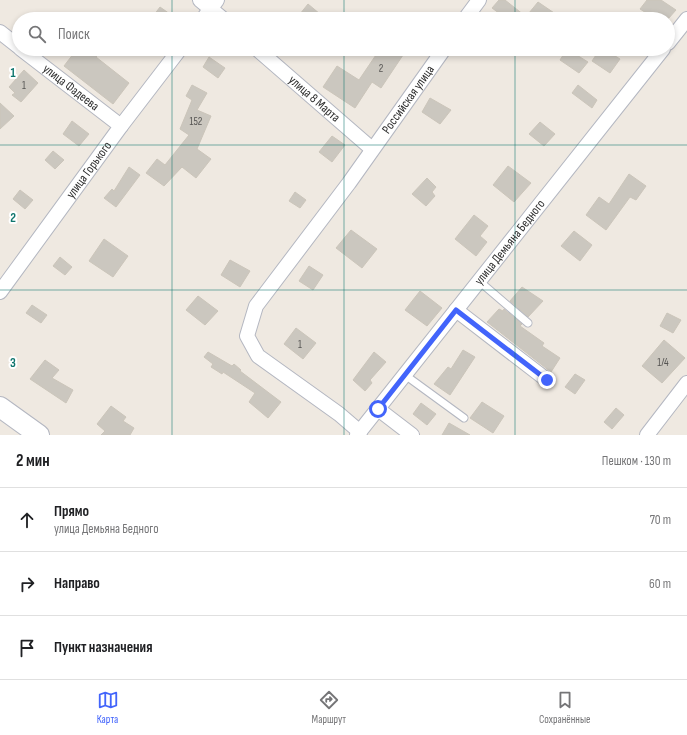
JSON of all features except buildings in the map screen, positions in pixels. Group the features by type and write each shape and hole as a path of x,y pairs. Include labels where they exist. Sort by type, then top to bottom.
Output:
{"street":[{"path":"470,12 479,0"},
{"path":"675,34 687,19"},
{"path":"0,32 12,41"},
{"name":"улица Фадеева","path":"31,56 121,126"},
{"name":"улица Горького","path":"0,292 121,126 175,56"},
{"name":"улица 8 Марта","path":"265,56 372,149"},
{"name":"Российская улица","path":"358,433 339,414 258,356 247,336 256,306 349,183 439,56"},
{"name":"улица Демьяна Бедного","path":"358,433 657,56"},
{"path":"456,310 547,380"},
{"path":"647,435 687,383"},
{"path":"0,407 39,435"},
{"path":"378,409 412,435"}],"lane":[{"path":"479,281 528,323"},
{"path":"405,375 464,418"}],"route":[{"path":"378,409 456,310 547,380"}]}
